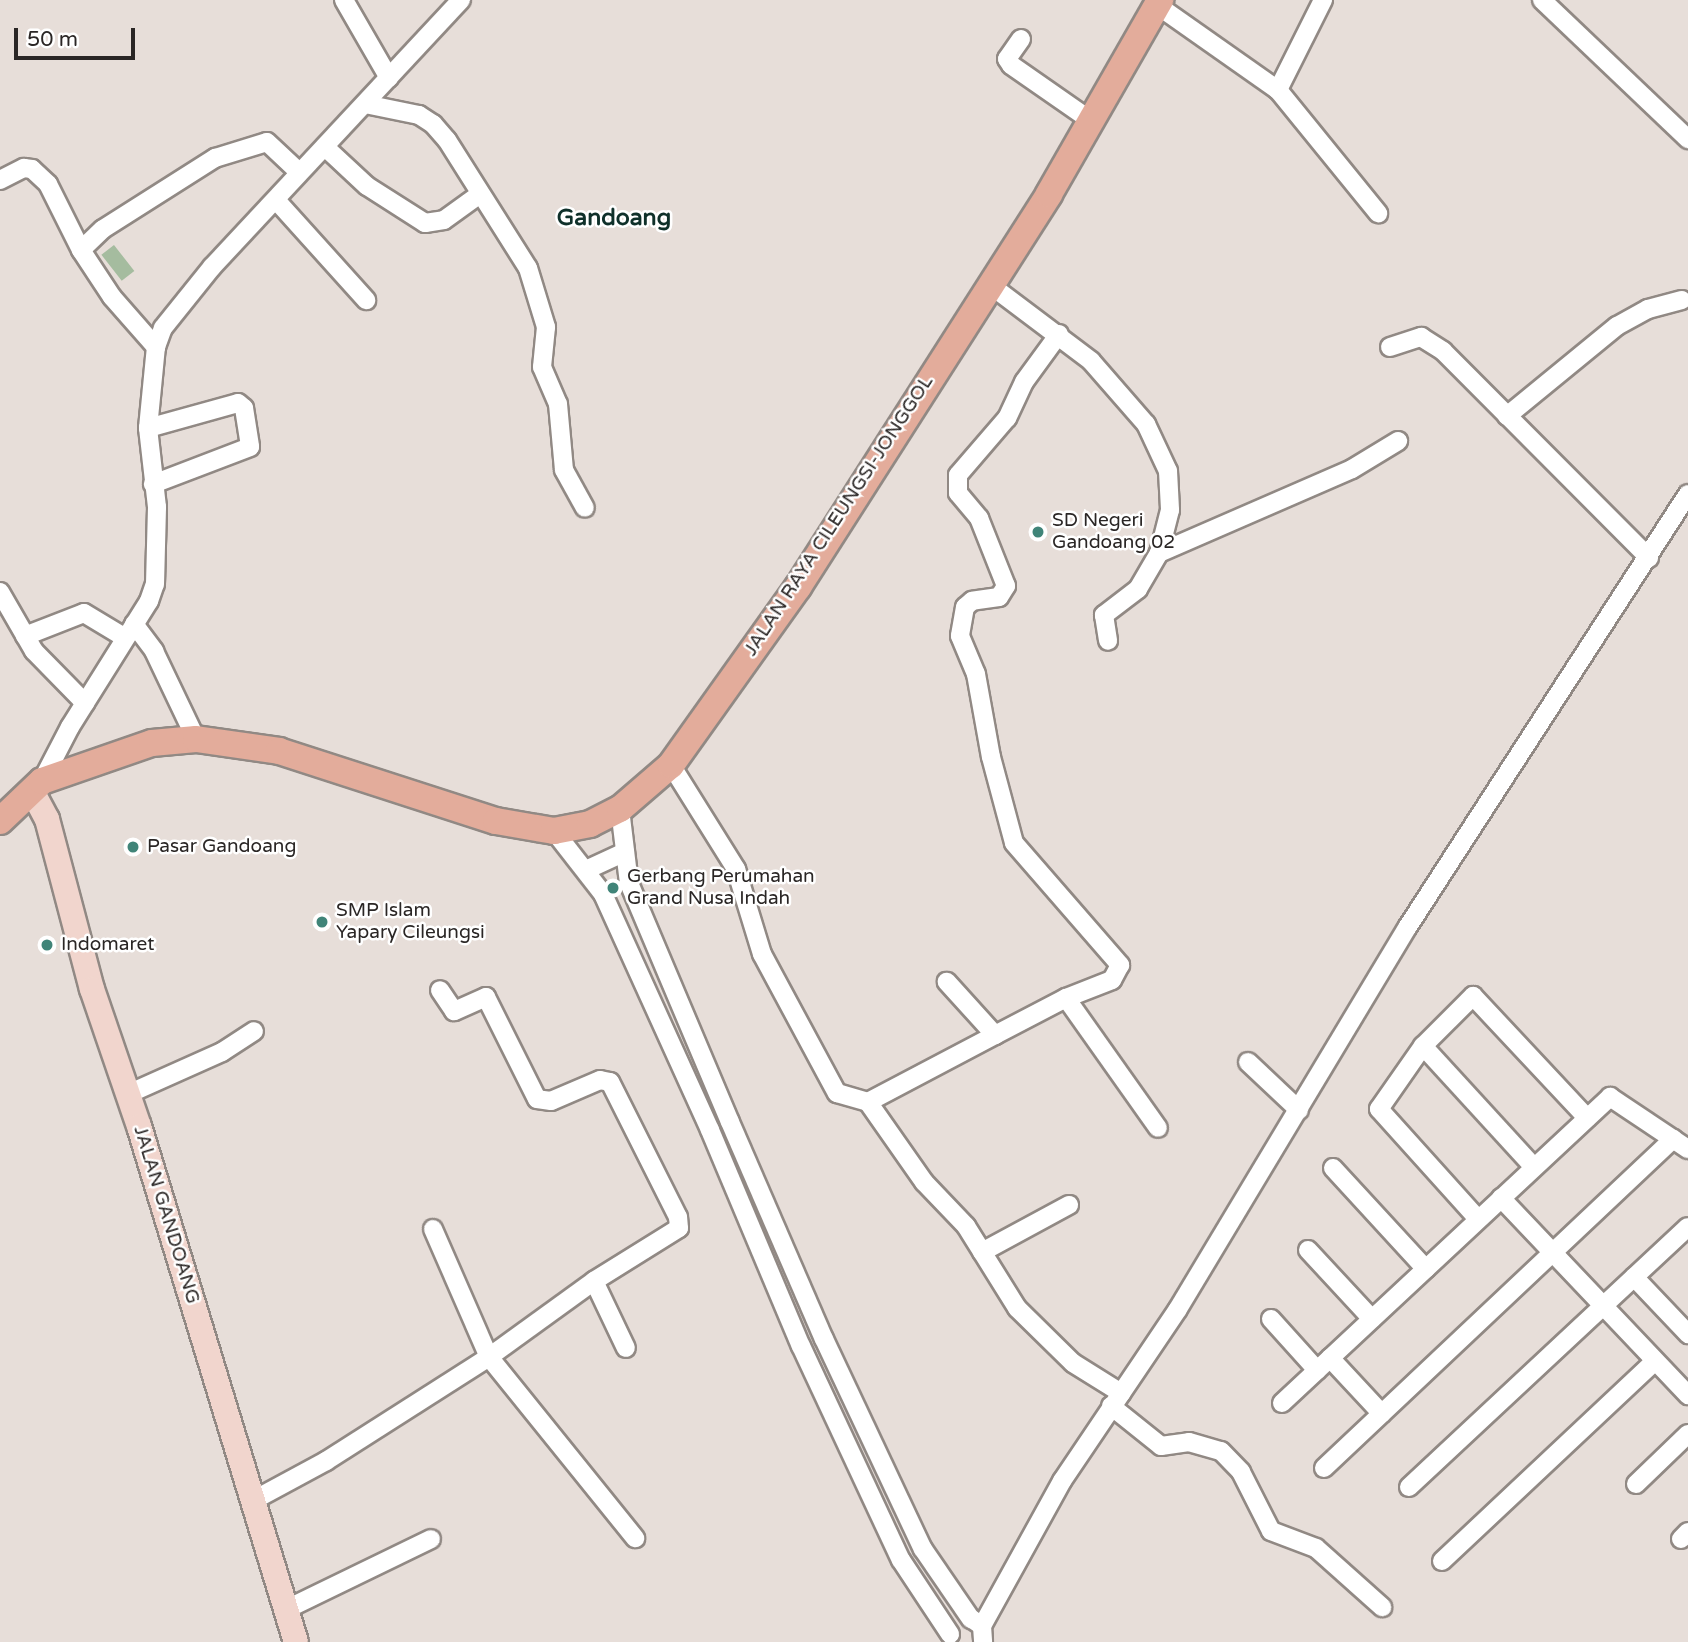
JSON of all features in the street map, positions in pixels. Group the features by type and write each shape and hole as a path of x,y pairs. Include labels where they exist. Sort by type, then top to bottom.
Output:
{"main road":[{"name":"JALAN RAYA CILEUNGSI-JONGGOL","path":"0,821 37,786 152,743 196,739 279,751 496,821 554,831 590,824 620,809 671,765 798,587 1093,122 1158,3"}],"street":[{"path":"344,0 389,78"},
{"path":"37,786 155,584 157,507 148,428 156,347 163,328 212,267 461,0"},
{"path":"1278,90 1323,0"},
{"path":"1542,0 1688,139"},
{"path":"1158,3 1278,90 1378,213"},
{"path":"1021,39 1007,59 1011,65 1093,122"},
{"path":"365,104 419,114 433,124 480,194 537,289 546,327 542,367 558,404 567,477 585,508"},
{"path":"81,250 103,229 215,158 267,142 299,172"},
{"path":"325,147 366,186 425,222 444,220 480,194"},
{"path":"0,180 13,170 32,169 48,184 81,250 112,297 156,347"},
{"path":"276,200 366,300"},
{"path":"989,284 1059,334 1091,361 1146,424 1168,471 1170,510 1159,553 1138,589 1104,615 1108,641"},
{"path":"1507,415 1617,326 1648,309 1682,300"},
{"path":"671,765 736,869 761,954 828,1084 847,1099 868,1102 1066,998 1112,980 1120,965 1014,843 991,757 976,674 959,627 965,607 972,601 999,597 1006,586 991,543 957,482 961,467 1007,418 1024,382 1059,334"},
{"path":"1390,347 1421,337 1462,368 1649,558"},
{"path":"148,428 238,403 244,408 250,447 153,484"},
{"path":"1159,553 1352,469 1398,441"},
{"path":"982,1633 1062,1481 1299,1110 1509,766 1649,558 1688,494"},
{"path":"0,592 34,651 85,702"},
{"path":"25,636 84,613 129,631 154,651 196,739"},
{"name":"JALAN GANDOANG","path":"37,786 92,989 128,1094 296,1642"},
{"path":"620,809 629,883 824,1339 923,1549 982,1633"},
{"path":"554,831 603,894 710,1130 801,1346 901,1560 950,1638 960,1620 982,1633"},
{"path":"586,870 625,852"},
{"path":"947,982 965,997 995,1035"},
{"path":"254,1500 326,1461 489,1357 594,1281 677,1232 679,1224 610,1082 600,1080 551,1101 537,1099 486,997 454,1011 440,990"},
{"path":"1478,1219 1379,1110 1423,1046 1473,996 1587,1118"},
{"path":"1066,998 1158,1128"},
{"path":"128,1094 222,1052 254,1031"},
{"path":"1423,1046 1534,1167"},
{"path":"1248,1062 1299,1110"},
{"path":"1282,1403 1610,1097 1688,1149"},
{"path":"868,1102 925,1182 966,1226 1017,1308 1056,1348 1116,1400 1161,1446 1189,1442 1221,1451 1241,1472 1271,1531 1316,1548 1382,1607"},
{"path":"710,1130 730,1122"},
{"path":"1324,1468 1673,1139"},
{"path":"1333,1168 1426,1269"},
{"path":"1501,1198 1688,1395"},
{"path":"982,1252 1069,1205"},
{"path":"1409,1487 1688,1227"},
{"path":"433,1229 489,1357 635,1538"},
{"path":"1308,1250 1371,1319"},
{"path":"1633,1278 1687,1332"},
{"path":"594,1281 626,1348"},
{"path":"1271,1319 1382,1413"},
{"path":"801,1346 824,1339"},
{"path":"1442,1561 1655,1360"},
{"path":"1636,1483 1688,1434"},
{"path":"286,1609 431,1539"}],"green space":[{"path":"114,245 134,271 122,281 101,255"}],"place":[{"name":"SD Negeri Gandoang 02","path":"1038,532"},
{"name":"Pasar Gandoang","path":"133,847"},
{"name":"Gerbang Perumahan Grand Nusa Indah","path":"613,888"},
{"name":"SMP Islam Yapary Cileungsi","path":"322,922"},
{"name":"Indomaret","path":"47,945"}],"district":[{"name":"Gandoang","path":"614,218"}]}
